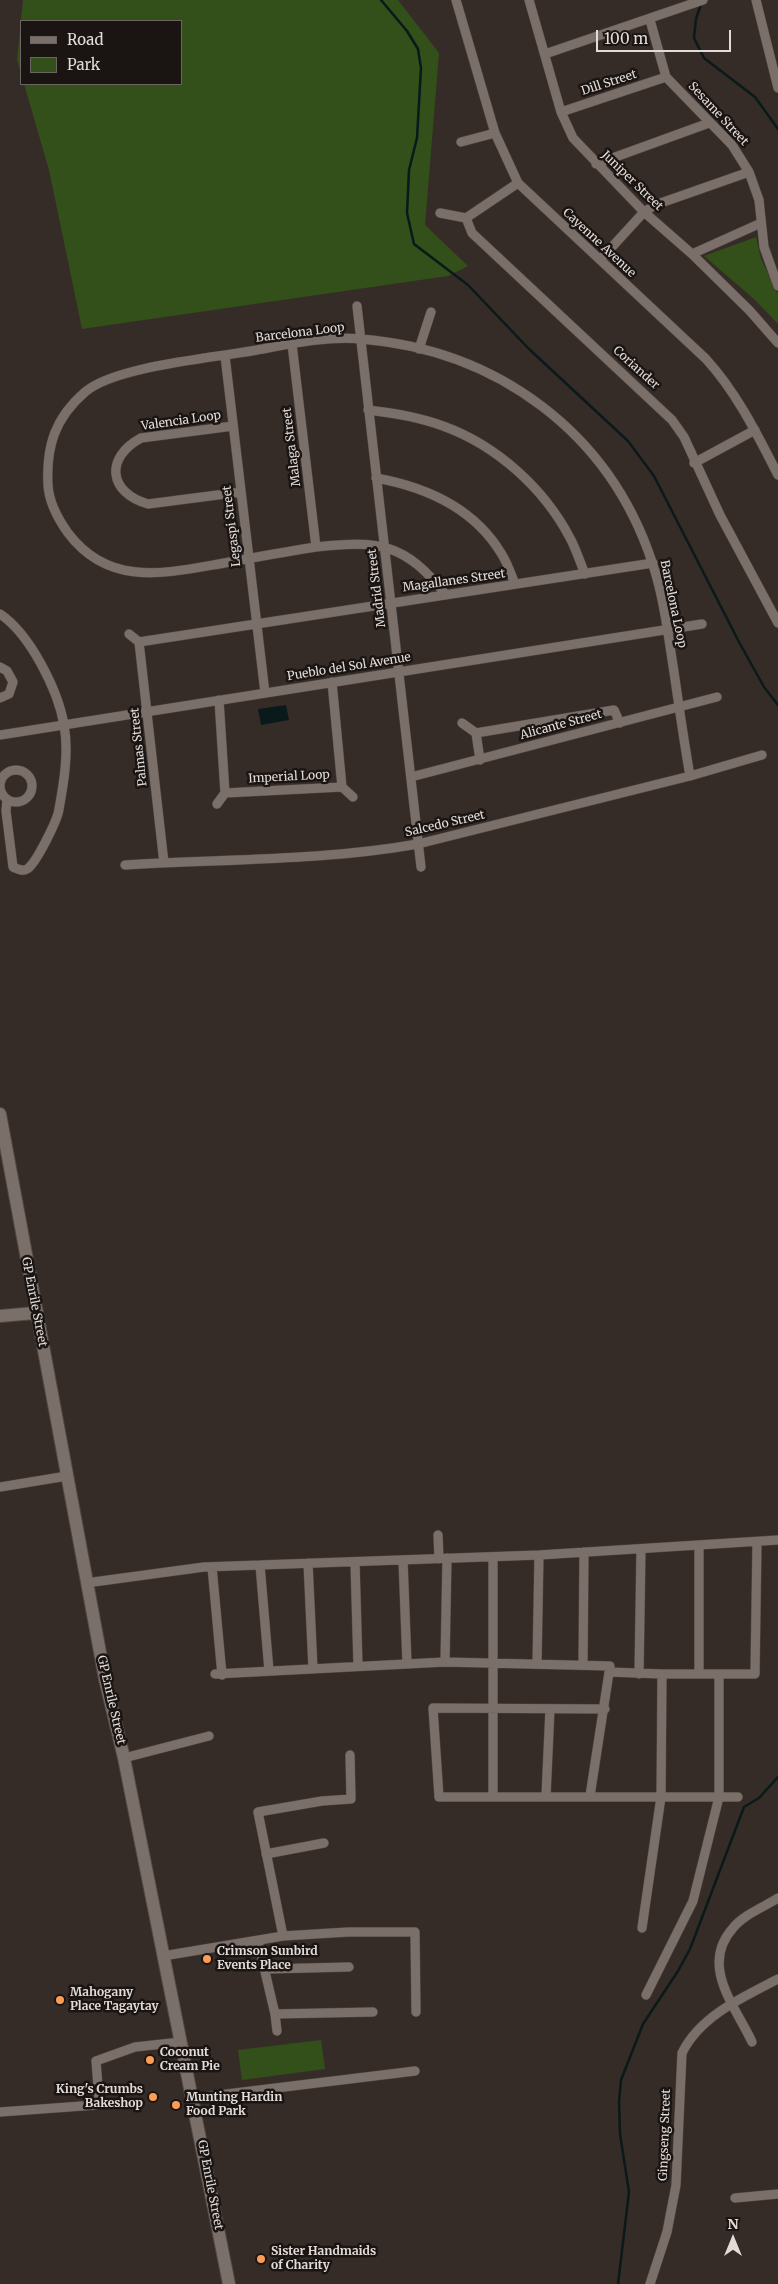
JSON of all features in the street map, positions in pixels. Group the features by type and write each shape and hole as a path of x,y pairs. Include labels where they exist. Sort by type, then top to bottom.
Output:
{"street":[{"name":"Cayenne Avenue","path":"456,0 495,133 518,183 706,359 736,397 778,475"},
{"name":"Juniper Street","path":"530,0 561,112 573,138 644,212 692,254 750,311 778,343"},
{"path":"756,0 778,88"},
{"path":"545,54 650,20 700,1"},
{"name":"Sesame Street","path":"650,20 666,77 708,123 732,145 749,172 759,200 764,247 778,286"},
{"name":"Dill Street","path":"561,112 666,77"},
{"path":"596,164 708,123"},
{"path":"461,142 495,133"},
{"path":"600,260 644,212 655,205 749,172"},
{"path":"440,213 466,218 518,183"},
{"name":"Coriander","path":"466,218 472,233 667,415 684,437 694,463 778,623"},
{"path":"692,254 761,223"},
{"name":"Madrid Street","path":"357,306 421,867"},
{"path":"419,349 431,312"},
{"name":"Barcelona Loop","path":"384,545 340,544 160,574 130,573 102,563 78,546 58,520 48,494 47,461 52,437 65,412 87,390 115,375 292,344 360,339 419,349 479,368 527,394 568,426 606,470 633,514 653,563 668,629 690,776"},
{"name":"Malaga Street","path":"292,344 316,547"},
{"name":"Legaspi Street","path":"225,356 265,693"},
{"path":"368,410 403,415 444,426 483,445 518,471 547,502 570,538 585,574"},
{"name":"Valencia Loop","path":"233,426 141,438 128,445 120,455 116,465 117,478 121,489 133,500 148,504 241,492"},
{"path":"694,463 755,430"},
{"path":"376,478 408,484 444,498 476,522 501,553 515,584"},
{"path":"384,545 411,559 446,595"},
{"name":"Magallanes Street","path":"139,642 653,563"},
{"path":"0,614 26,641 48,678 64,725 66,754 59,811 34,862 27,869 20,870 13,867 6,811 7,798"},
{"name":"Pueblo del Sol Avenue","path":"0,735 702,624"},
{"path":"130,634 139,642"},
{"name":"Palmas Street","path":"139,642 164,863"},
{"path":"0,668 7,670 13,682 9,694 0,698"},
{"name":"Imperial Loop","path":"225,793 342,787 332,682"},
{"name":"Alicante Street","path":"411,777 717,697"},
{"path":"216,804 225,793 219,700"},
{"path":"462,723 476,733 614,710 620,723"},
{"path":"476,733 480,760"},
{"name":"Salcedo Street","path":"125,865 321,856 381,851 418,844 690,776 762,755"},
{"path":"342,787 353,797"},
{"name":"GP Enrile Street","path":"0,1114 86,1583 194,2098 229,2284"},
{"path":"0,1316 35,1313"},
{"path":"0,1487 67,1476"},
{"path":"438,1536 443,1558 445,1662"},
{"path":"86,1583 212,1567 539,1555 778,1540"},
{"path":"610,1672 639,1674 755,1674 757,1542"},
{"path":"699,1545 699,1674"},
{"path":"639,1674 641,1549"},
{"path":"583,1665 584,1552"},
{"path":"537,1664 539,1555"},
{"path":"493,1557 492,1708 494,1796"},
{"path":"403,1560 407,1664"},
{"path":"355,1562 358,1666"},
{"path":"308,1563 313,1668"},
{"path":"260,1565 269,1671"},
{"path":"212,1567 219,1674 445,1662 610,1666 605,1709 590,1796"},
{"path":"642,1928 661,1797 662,1674"},
{"path":"646,1995 694,1900 719,1797 719,1674"},
{"path":"605,1709 434,1708 440,1797 738,1797"},
{"path":"546,1796 550,1709"},
{"path":"124,1758 208,1736"},
{"path":"283,1936 258,1812 322,1800 351,1799 350,1756"},
{"path":"266,1854 324,1843"},
{"path":"752,2042 725,1994 720,1967 720,1952 725,1939 734,1926 778,1898"},
{"path":"163,1956 258,1942 283,1936 348,1932 415,1932 416,2012"},
{"path":"258,1942 266,1969 277,2031"},
{"path":"266,1969 349,1967"},
{"name":"Gingseng Street","path":"652,2282 667,2232 676,2185 682,2053 687,2042 697,2031 730,2004 778,1979"},
{"path":"275,2014 373,2012"},
{"path":"0,2112 96,2105 99,2099 96,2060 135,2047 181,2042"},
{"path":"194,2098 415,2071"},
{"path":"735,2198 778,2194"}],"green space":[{"path":"23,0 398,0 439,53 425,225 468,266 448,276 82,329 49,170 24,85 182,85 182,20 21,20"},
{"path":"20,30 20,70 17,59"},
{"path":"756,237 761,259 778,294 778,324 754,299 704,256"},
{"path":"321,2040 325,2069 242,2080 238,2050"}],"shaded area":[{"path":"286,705 289,720 261,725 258,709"}],"waterway":[{"path":"381,0 407,31 418,49 421,68 417,138 409,170 407,213 414,244 468,285 529,349 628,441 654,476 739,642 764,687 778,705"},
{"path":"701,4 696,19 694,38 704,58 755,97 778,129"},
{"path":"618,2284 629,2192 620,2134 619,2101 621,2080 643,2024 678,1971 690,1949 744,1807 759,1798 778,1777"}],"place":[{"name":"Crimson Sunbird Events Place","path":"207,1959"},
{"name":"Mahogany Place Tagaytay","path":"60,2000"},
{"name":"Coconut Cream Pie","path":"150,2060"},
{"name":"King's Crumbs Bakeshop","path":"153,2097"},
{"name":"Munting Hardin Food Park","path":"176,2105"},
{"name":"Sister Handmaids of Charity","path":"261,2259"}]}
